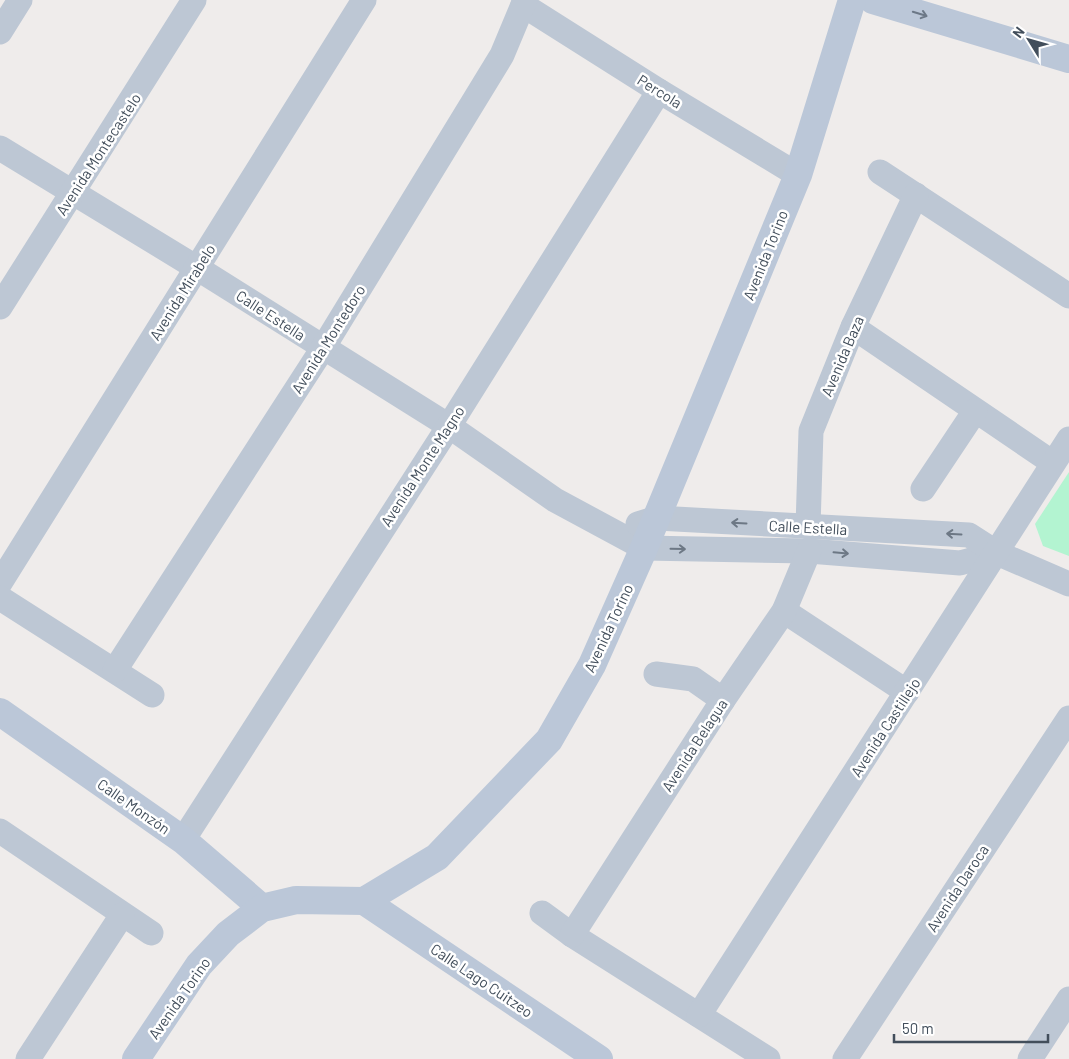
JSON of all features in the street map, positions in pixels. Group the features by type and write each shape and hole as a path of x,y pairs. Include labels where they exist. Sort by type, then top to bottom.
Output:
{"street":[{"path":"0,32 20,0"},
{"name":"Avenida Montecastelo","path":"0,307 74,193 194,0"},
{"name":"Avenida Mirabelo","path":"0,583 364,0"},
{"name":"Avenida Torino","path":"136,1059 199,965 228,934 262,908 296,900 364,901 437,857 549,740 592,665 644,548 798,174 852,0"},
{"path":"873,0 1069,59"},
{"name":"Percola","path":"524,2 659,91 798,174"},
{"name":"Avenida Montedoro","path":"114,670 323,348 502,55 524,2"},
{"name":"Avenida Monte Magno","path":"183,840 449,426 659,91"},
{"name":"Calle Estella","path":"0,148 197,268 449,426 555,500 617,531 644,548 810,551 960,563 997,553"},
{"path":"880,172 1069,296"},
{"name":"Avenida Baza","path":"808,526 811,431 853,327 916,195"},
{"path":"853,327 1053,463"},
{"path":"923,489 975,411"},
{"name":"Avenida Castillejo","path":"699,1015 1069,439"},
{"name":"Calle Estella","path":"617,531 656,518 969,535 997,553 1069,584"},
{"name":"Avenida Belagua","path":"572,934 723,700 784,611 810,551"},
{"path":"0,598 152,695"},
{"path":"784,611 908,692"},
{"path":"656,674 693,678 723,700"},
{"name":"Calle Monzón","path":"0,712 183,840 262,908"},
{"name":"Avenida Daroca","path":"845,1059 1069,718"},
{"path":"0,831 122,916 151,933"},
{"name":"Calle Lago Cuitzeo","path":"364,901 599,1059"},
{"path":"542,913 768,1059"},
{"path":"28,1059 122,916"},
{"path":"1030,1059 1069,999"}],"green space":[{"path":"1069,472 1069,556 1043,546 1035,524"}]}
